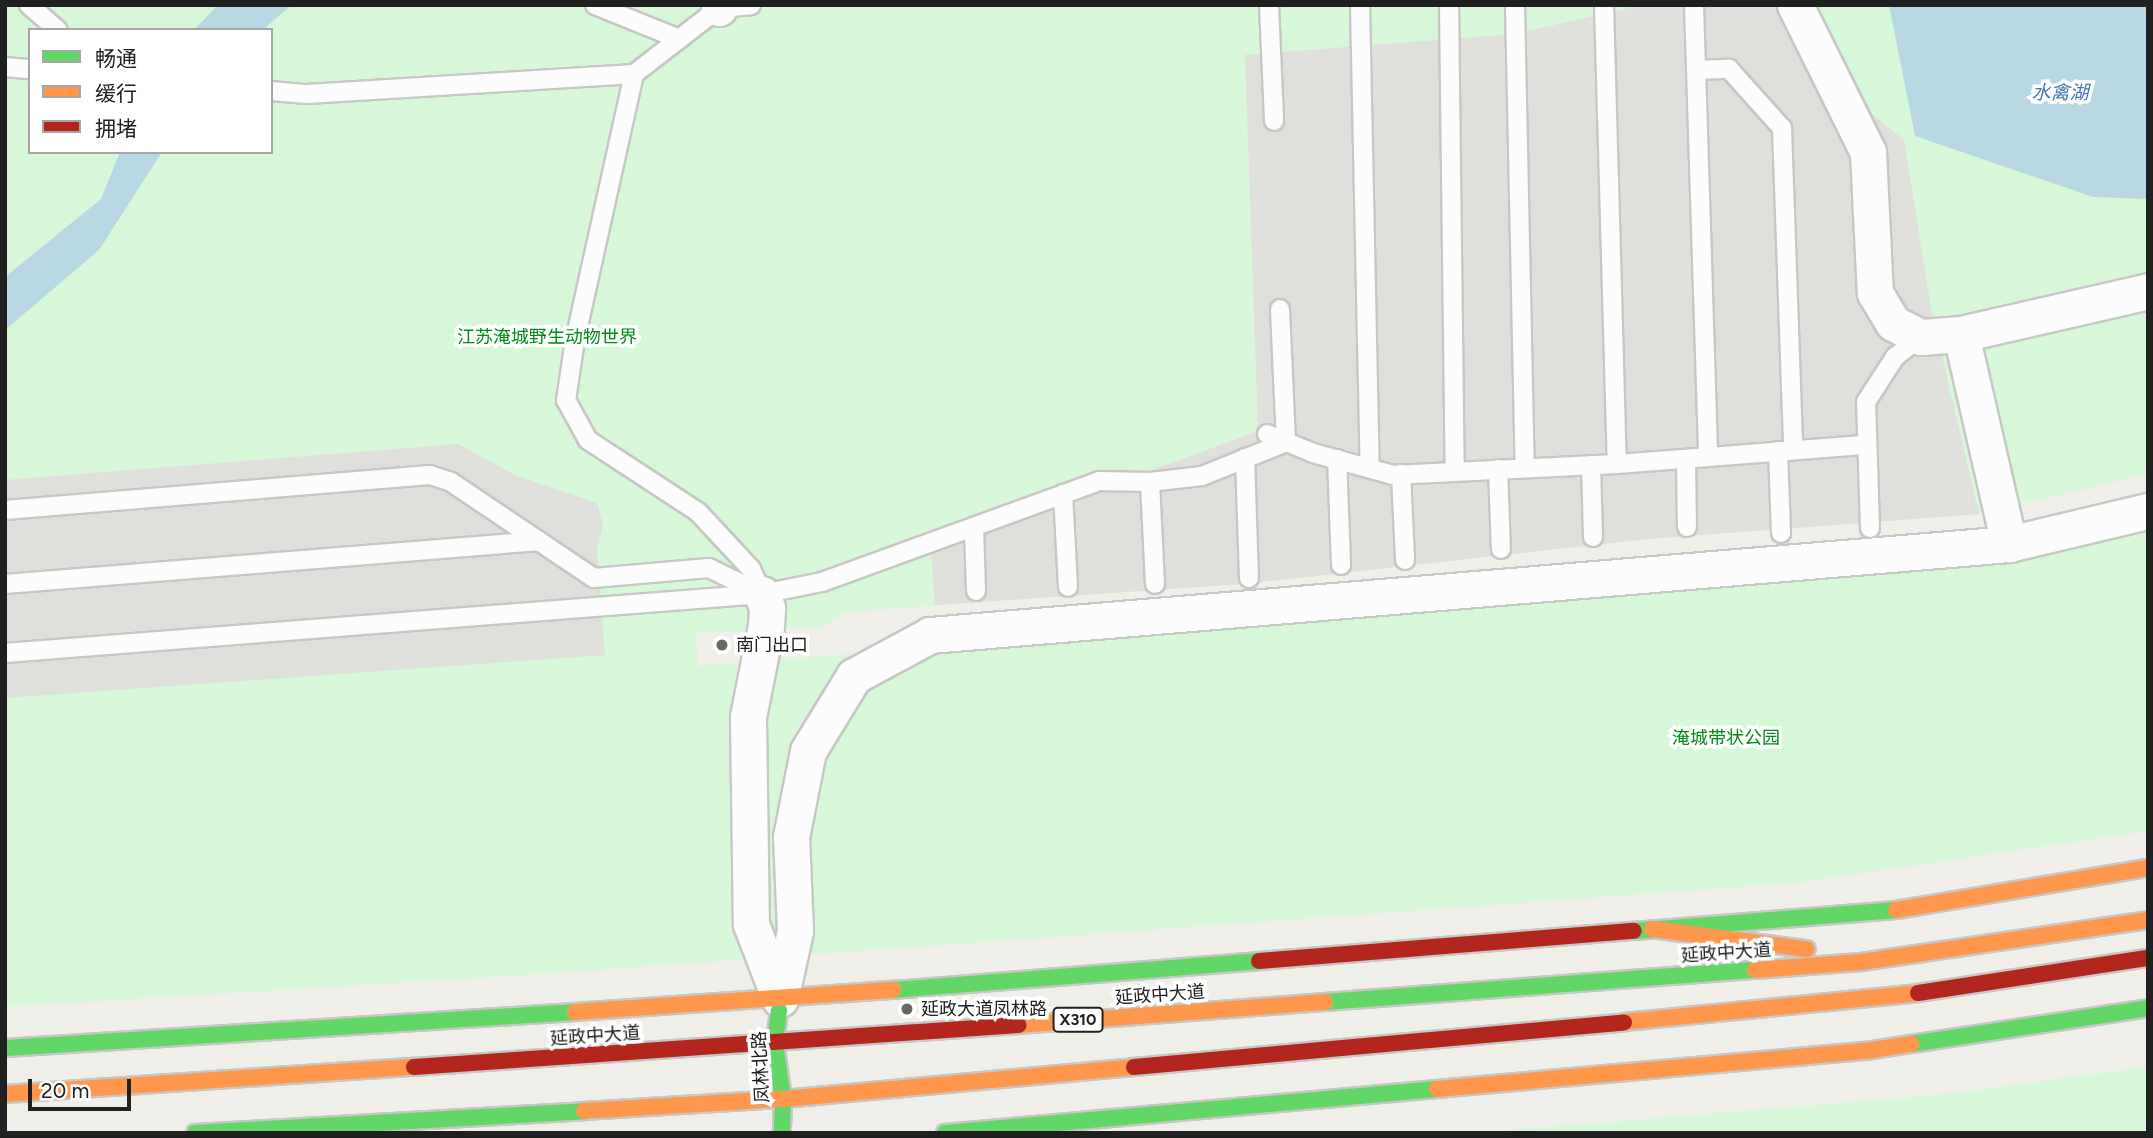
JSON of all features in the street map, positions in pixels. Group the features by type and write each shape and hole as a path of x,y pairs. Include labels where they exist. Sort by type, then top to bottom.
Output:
{"main road":[{"path":"5,1048 780,999 1893,910 2148,868"},
{"name":"延政中大道","path":"5,1094 775,1043 1879,959 2148,920"},
{"path":"1652,929 1879,959"},
{"path":"195,1133 783,1099 1877,999 2148,958"},
{"name":"凤林北路","path":"780,999 775,1043 783,1099 782,1133"},
{"path":"945,1133 1866,1051 2148,1008"}],"street":[{"path":"1795,5 1868,152 1875,293 1893,323 1921,337 1961,334 2148,291"},
{"path":"1961,334 2009,544"},
{"path":"780,999 795,931 791,837 808,751 854,676 930,635 2009,544 2148,511"},
{"path":"762,594 767,608 766,626 748,716 751,924 780,999"}],"lane":[{"path":"29,5 56,28"},
{"path":"595,5 679,39"},
{"path":"1269,5 1274,121"},
{"path":"1360,5 1370,468"},
{"path":"1449,5 1455,471"},
{"path":"1515,5 1525,468"},
{"path":"1604,5 1617,464"},
{"path":"1694,5 1708,457"},
{"path":"273,91 307,94 634,74 679,39 729,6"},
{"path":"5,67 28,69"},
{"path":"1696,70 1729,69 1782,128 1786,451 1781,533"},
{"path":"634,74 575,340 566,400 588,440 698,512 751,569 762,594"},
{"path":"1280,309 1286,442"},
{"path":"1870,528 1866,402 1895,357 1921,337"},
{"path":"1266,434 1337,459 1401,474 1617,464 1866,445"},
{"path":"5,653 762,594 822,582 1099,481 1150,482 1202,476 1286,442"},
{"path":"1245,458 1249,578"},
{"path":"1686,458 1687,527"},
{"path":"1337,459 1341,565"},
{"path":"1591,465 1592,537"},
{"path":"1498,469 1501,549"},
{"path":"1401,474 1405,560"},
{"path":"5,510 430,475 451,482 594,578 709,568 762,594"},
{"path":"1150,482 1155,584"},
{"path":"1063,494 1068,587"},
{"path":"974,527 976,591"},
{"path":"5,584 539,541"}],"green space":[{"name":"江苏淹城野生动物世界","path":"5,5 2148,5 2148,474 1979,514 1648,539 1242,584 845,612 822,627 696,633 698,666 1986,566 2148,529 2148,831 1796,883 558,973 5,1007"},
{"path":"2148,1067 2148,1133 1477,1133 1939,1095"}],"shaded area":[{"path":"1643,5 1817,5 1847,85 1871,113 1904,140 1932,314 1979,514 1648,539 1242,584 935,605 931,552 1258,431 1245,55 1514,34"},
{"path":"458,444 517,476 597,503 603,525 597,551 605,655 5,698 5,480"}],"water":[{"path":"218,5 291,5 265,28 196,28"},
{"name":"水禽湖","path":"1889,5 2148,5 2148,199 2093,197 1915,136"},
{"path":"119,154 161,154 99,250 5,330 5,277 101,199"}],"traffic: fast":[{"path":"1634,931 1896,910"},
{"path":"893,990 1259,961"},
{"path":"1325,1002 1755,970"},
{"path":"1911,1044 2148,1008"},
{"path":"779,1010 775,1043 783,1099 782,1133"},
{"path":"5,1048 575,1012"},
{"path":"945,1133 1437,1089"},
{"path":"195,1133 584,1111"}],"traffic: slow":[{"path":"1896,910 2148,868"},
{"path":"1755,970 1861,962 2148,920"},
{"path":"1652,929 1807,949"},
{"path":"575,1012 893,990"},
{"path":"1624,1022 1918,993"},
{"path":"1019,1025 1325,1002"},
{"path":"1437,1089 1866,1051 1911,1044"},
{"path":"5,1094 414,1067"},
{"path":"584,1111 783,1099 1134,1067"}],"traffic: jam":[{"path":"1259,961 1634,931"},
{"path":"1918,993 2148,958"},
{"path":"1134,1067 1624,1022"},
{"path":"414,1067 1019,1025"}],"place":[{"name":"南门出口","path":"722,645"},
{"name":"延政大道凤林路","path":"907,1009"}],"park label":[{"name":"淹城带状公园","path":"1726,738"}]}
